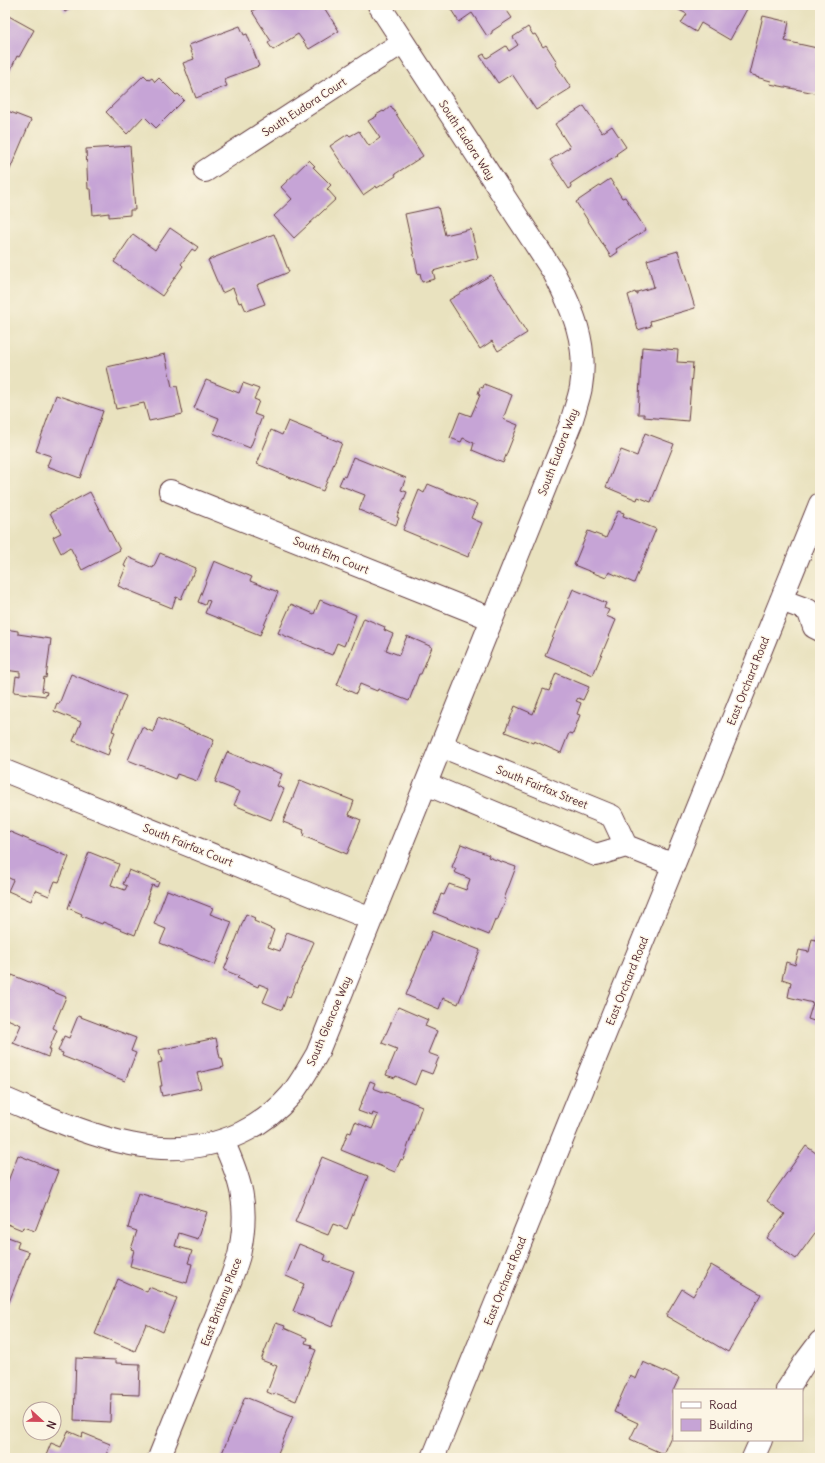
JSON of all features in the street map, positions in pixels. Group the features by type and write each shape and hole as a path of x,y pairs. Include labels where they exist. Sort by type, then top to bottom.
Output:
{"street":[{"name":"South Eudora Way","path":"379,5 554,273 571,308 579,330 583,358 581,387 571,423 441,746"},
{"name":"South Eudora Court","path":"205,171 403,42"},
{"name":"South Elm Court","path":"170,491 492,619"},
{"name":"East Orchard Road","path":"433,1458 820,504"},
{"path":"781,600 814,607 814,627 820,630"},
{"name":"South Glencoe Way","path":"5,1099 77,1129 133,1146 158,1149 184,1148 223,1142 251,1128 273,1113 290,1095 304,1076 317,1054 441,746"},
{"name":"South Fairfax Street","path":"441,746 612,816 626,846"},
{"name":"South Fairfax Court","path":"5,771 371,919"},
{"path":"426,784 596,855 626,846 674,865"},
{"name":"East Brittany Place","path":"159,1458 231,1279 240,1251 244,1224 244,1203 241,1185 234,1165 223,1142"},
{"path":"788,1389 820,1342"},
{"path":"753,1458 761,1441"}],"building":[{"path":"61,5 76,5 65,12"},
{"path":"262,5 263,7 266,5 316,5 318,9 323,6 339,31 309,49 298,34 273,50 268,43 271,41 252,11"},
{"path":"448,5 503,5 512,18 487,36 472,13 459,22"},
{"path":"679,5 740,5 747,9 730,40 701,23 696,32 681,23 687,14 677,9"},
{"path":"5,14 34,30 19,57 17,56 6,80 5,79"},
{"path":"763,16 789,22 785,41 817,48 816,53 820,54 820,94 770,84 771,81 749,74"},
{"path":"240,26 244,35 247,34 259,66 224,79 227,86 196,98 183,63 194,59 189,45"},
{"path":"528,27 533,35 535,34 543,47 546,45 557,62 555,63 571,88 536,110 512,74 498,83 480,56 484,54 487,58 506,46 509,51 518,45 513,37"},
{"path":"144,75 149,80 152,78 155,82 159,78 176,95 178,94 184,100 156,128 144,116 127,134 106,112"},
{"path":"391,106 423,156 395,174 396,176 377,188 376,186 363,195 330,146 348,134 350,136 359,131 369,146 380,138 368,121 383,111 384,112"},
{"path":"584,106 602,133 612,126 626,147 616,154 617,155 570,184 572,187 569,189 550,160 570,147 555,124"},
{"path":"5,110 31,120 8,174 5,172"},
{"path":"130,146 135,210 130,210 130,215 109,217 109,213 93,215 91,189 88,189 86,149"},
{"path":"309,160 315,166 313,167 331,185 327,189 336,199 294,238 274,216 292,199 281,187"},
{"path":"610,179 622,198 625,197 646,230 616,249 618,252 611,257 576,202"},
{"path":"438,207 445,235 471,229 478,258 433,271 435,279 422,282 420,273 418,274 405,214"},
{"path":"170,228 198,247 195,251 192,249 181,264 183,266 162,296 114,262 133,234 155,250"},
{"path":"274,234 289,272 257,285 265,304 246,311 242,302 239,303 233,288 222,293 208,260"},
{"path":"678,251 695,308 650,321 651,326 638,330 628,295 635,292 637,294 637,292 654,287 647,260"},
{"path":"491,275 527,333 498,351 492,341 480,349 449,300"},
{"path":"642,347 678,350 677,362 693,363 688,421 644,417 644,414 638,414"},
{"path":"165,354 172,387 177,386 183,414 149,421 144,403 116,409 107,367"},
{"path":"206,380 239,393 243,383 259,389 254,399 259,401 254,414 262,417 250,448 213,433 219,418 194,408"},
{"path":"484,384 512,395 503,419 518,425 503,463 472,450 474,443 463,438 461,442 450,438 460,412 471,416 480,395 478,394 480,387 483,388"},
{"path":"56,395 103,411 80,478 47,466 51,456 36,451"},
{"path":"288,421 342,443 323,491 257,464 271,430 282,435"},
{"path":"645,433 674,444 651,502 638,497 637,500 606,487 621,450 637,456"},
{"path":"353,457 406,478 401,490 407,492 397,517 399,518 396,525 359,510 365,495 339,485 343,476 345,477"},
{"path":"428,484 477,504 471,518 482,523 468,557 403,530 419,490 424,493"},
{"path":"90,492 120,550 82,570 70,547 61,553 53,537 61,533 50,513"},
{"path":"618,511 624,513 623,516 656,529 634,583 609,572 606,578 574,565 588,531 606,538"},
{"path":"160,553 196,568 181,599 176,597 172,608 118,586 126,567 124,566 128,557 153,568"},
{"path":"214,561 252,577 250,581 278,592 260,635 205,613 210,601 207,600 205,605 198,602"},
{"path":"573,589 606,603 604,608 609,610 606,616 616,620 593,675 545,655"},
{"path":"320,600 356,615 344,646 337,643 332,655 278,633 291,604 314,614"},
{"path":"364,618 385,627 384,630 393,634 386,650 399,655 407,636 432,647 421,674 419,674 409,701 360,684 356,694 337,685"},
{"path":"5,629 18,631 18,634 51,639 46,678 44,677 42,691 47,692 46,696 14,692 16,676 20,677 20,672 5,670"},
{"path":"556,673 589,687 583,700 578,698 576,701 581,703 577,714 580,715 573,734 569,733 561,753 534,741 533,743 505,732 515,706 533,714 543,689 549,691"},
{"path":"71,674 126,696 112,731 115,732 108,749 110,749 108,755 73,741 81,722 54,711 57,703 59,704"},
{"path":"158,717 214,740 197,781 177,774 175,779 128,760 142,727 153,732"},
{"path":"227,752 282,774 277,786 284,789 271,820 234,805 240,792 215,782"},
{"path":"300,780 354,801 349,815 361,820 347,854 303,836 304,830 283,822"},
{"path":"8,831 69,857 59,882 55,881 49,896 35,890 31,901 8,891 13,880 5,876 5,838"},
{"path":"461,844 489,855 488,857 516,867 504,899 506,900 489,935 434,913 441,894 444,895 449,884 466,890 470,879 454,872 456,869 452,867"},
{"path":"89,852 119,864 111,885 125,890 127,886 123,884 129,870 159,882 157,887 152,885 147,898 149,899 135,935 103,922 102,924 81,916 82,914 68,908"},
{"path":"167,890 213,908 210,914 232,922 215,965 160,943 166,929 154,924"},
{"path":"246,914 255,918 254,921 274,930 268,947 280,951 287,932 314,942 290,997 287,996 282,1010 263,1002 269,988 259,984 258,987 237,978 239,976 224,970"},
{"path":"432,931 480,950 458,1004 443,998 439,1009 406,995"},
{"path":"812,939 820,941 820,1023 808,1019 813,1003 788,997 791,982 782,979 786,962 795,965 799,950 809,952"},
{"path":"12,975 66,997 53,1028 57,1030 49,1049 51,1049 48,1057 13,1043 21,1025 5,1018 5,990"},
{"path":"398,1007 428,1020 425,1026 437,1031 428,1053 439,1057 432,1074 421,1070 415,1085 396,1076 395,1078 386,1075 397,1049 382,1043"},
{"path":"78,1016 136,1038 131,1051 136,1053 125,1081 62,1056 63,1053 58,1051 64,1036 69,1038"},
{"path":"216,1038 220,1058 222,1058 224,1067 197,1073 201,1088 162,1096 160,1086 162,1086 158,1063 162,1062 159,1050"},
{"path":"370,1081 375,1083 373,1088 422,1106 403,1160 401,1159 395,1172 341,1150 348,1132 351,1133 355,1122 372,1129 378,1115 373,1113 372,1116 358,1111"},
{"path":"806,1146 820,1156 820,1226 796,1259 767,1238 785,1214 767,1201"},
{"path":"18,1155 58,1171 35,1231 23,1227 22,1230 5,1223 5,1189"},
{"path":"322,1157 368,1176 347,1229 333,1224 328,1235 295,1222"},
{"path":"138,1193 207,1212 198,1239 179,1233 175,1246 192,1251 188,1263 192,1264 187,1283 130,1266 134,1250 131,1249 137,1231 128,1228"},
{"path":"5,1236 19,1241 17,1248 29,1252 7,1307 5,1307"},
{"path":"299,1244 326,1255 324,1260 354,1271 332,1327 293,1311 304,1284 286,1276"},
{"path":"711,1265 761,1294 728,1352 666,1316 682,1289 693,1296"},
{"path":"118,1279 147,1292 149,1287 177,1298 163,1332 146,1324 135,1351 95,1334"},
{"path":"276,1323 285,1326 284,1328 307,1338 305,1343 312,1345 311,1348 316,1350 296,1401 275,1393 274,1395 267,1392 277,1366 261,1360"},
{"path":"76,1358 116,1360 116,1363 140,1364 139,1395 111,1394 110,1422 74,1420"},
{"path":"643,1362 679,1378 673,1389 673,1432 663,1454 630,1439 638,1423 614,1412 630,1376 636,1379"},
{"path":"245,1397 293,1416 276,1458 220,1458"},
{"path":"68,1431 82,1437 83,1433 110,1444 105,1458 45,1458 51,1443 61,1447"}]}
